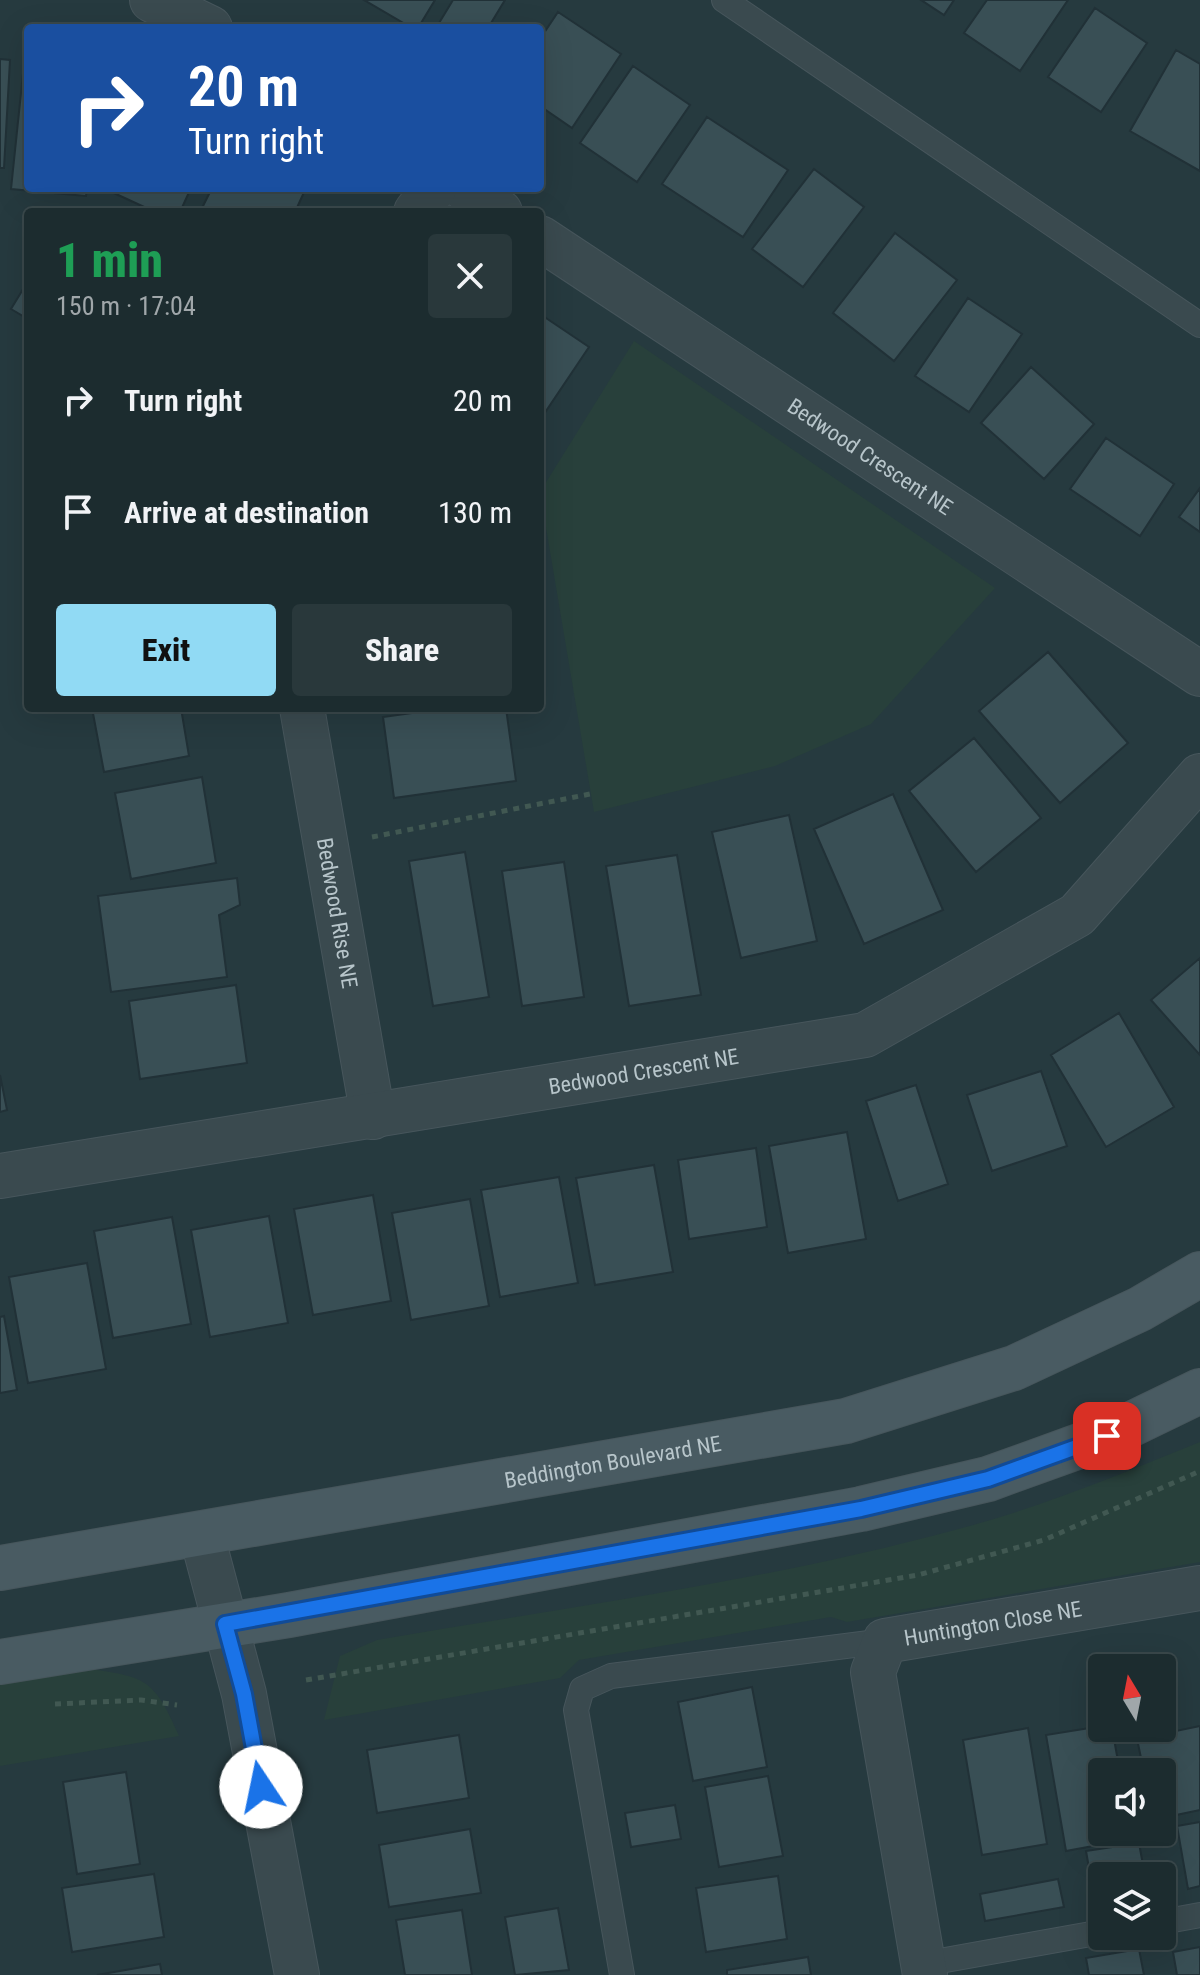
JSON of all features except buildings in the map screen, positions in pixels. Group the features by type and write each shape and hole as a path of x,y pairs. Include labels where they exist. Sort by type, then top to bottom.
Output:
{"main road":[{"name":"Beddington Boulevard NE","path":"0,1568 202,1536 846,1421 1014,1368 1140,1309 1200,1274"},
{"path":"0,1662 861,1509 988,1479 1107,1436 1200,1391"}],"street":[{"path":"152,0 202,24"},
{"path":"470,192 494,208"},
{"name":"Bedwood Crescent NE","path":"544,241 1200,674"},
{"name":"Bedwood Rise NE","path":"303,712 373,1117"},
{"name":"Bedwood Crescent NE","path":"0,1176 865,1035 1077,915 1200,776"},
{"path":"202,1536 244,1694 297,1975"},
{"name":"Huntington Close NE","path":"924,1969 873,1672 885,1641 1200,1588"}],"lane":[{"path":"724,0 1200,325"},
{"path":"622,1975 576,1710 582,1689 611,1676 885,1641"},
{"path":"1176,1919 1200,1915"},
{"path":"924,1969 1088,1935"}],"path":[{"path":"328,846 590,794"},
{"path":"306,1680 918,1575 1044,1540 1200,1471"},
{"path":"46,1705 141,1700 177,1705"}],"green space":[{"path":"634,341 995,588 871,724 775,766 594,812 544,516 544,486"},
{"path":"1200,1442 1200,1562 847,1622 831,1617 579,1660 560,1678 324,1720 340,1656 377,1640 740,1579 884,1548 1017,1512"},
{"path":"79,1667 143,1682 161,1700 179,1736 0,1766 0,1681"}],"route":[{"path":"261,1787 244,1694 225,1624 289,1615 861,1509 988,1479 1107,1436"}]}
